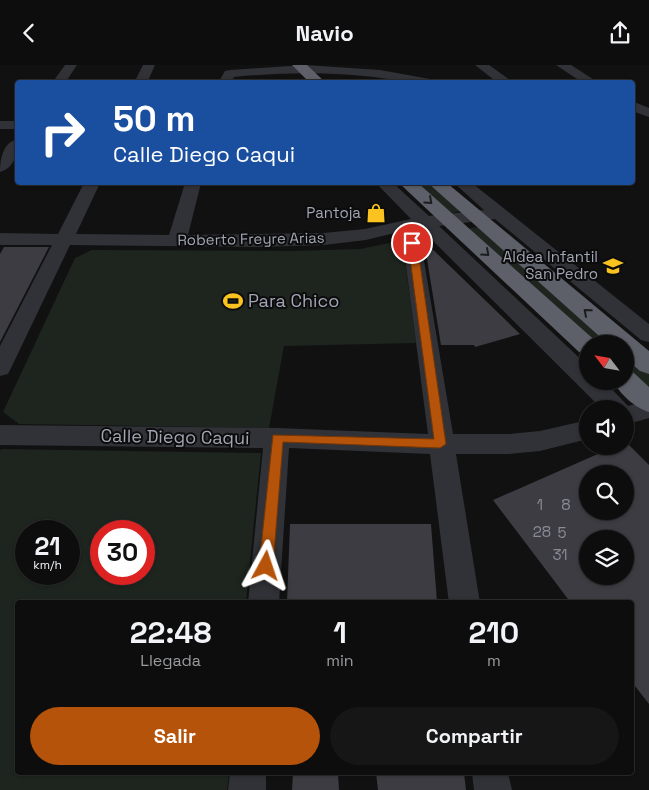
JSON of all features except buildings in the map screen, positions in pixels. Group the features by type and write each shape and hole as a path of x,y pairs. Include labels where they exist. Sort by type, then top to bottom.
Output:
{"highway":[{"path":"299,65 316,80"},
{"path":"276,67 294,80"},
{"path":"410,185 438,222 579,339"},
{"path":"439,185 615,335"},
{"path":"634,352 649,365"},
{"path":"634,388 649,401"}],"street":[{"path":"60,80 71,65"},
{"path":"142,80 149,65"},
{"path":"226,80 230,75 299,65 382,74 414,80"},
{"path":"481,65 504,80"},
{"path":"562,65 588,80"},
{"path":"276,67 281,80"},
{"path":"635,106 649,113"},
{"path":"0,125 15,125"},
{"path":"0,167 15,147"},
{"path":"0,368 91,185"},
{"path":"177,240 192,185"},
{"path":"387,185 438,222 579,371"},
{"path":"465,185 649,335"},
{"name":"Roberto Freyre Arias","path":"0,239 260,241 324,239 500,213"},
{"path":"438,222 415,231 412,243 440,444 465,600"},
{"path":"597,390 608,400"},
{"path":"634,413 649,409"},
{"name":"Calle Diego Caqui","path":"0,435 277,438 440,444 509,444 540,441 579,431"},
{"path":"263,600 277,438"},
{"path":"247,790 248,775"},
{"path":"490,775 493,790"}],"shaded area":[{"path":"419,185 432,185 461,211 452,213"},
{"path":"482,227 606,335 585,335 469,231 470,228"},
{"name":"Para Chico","path":"394,242 403,246 416,343 284,346 269,428 19,424 3,412 75,258 92,250 292,251 360,249"},
{"path":"634,360 649,373 649,392 634,379"},
{"path":"0,450 261,453 246,600 15,600 15,775 229,775 227,790 0,790"}],"place":[{"name":"Pantoja","path":"376,213"},
{"name":"Aldea Infantil San Pedro","path":"613,266"},
{"name":"Para Chico","path":"233,301"}],"route":[{"path":"266,566 277,438 440,444 412,243"}]}
